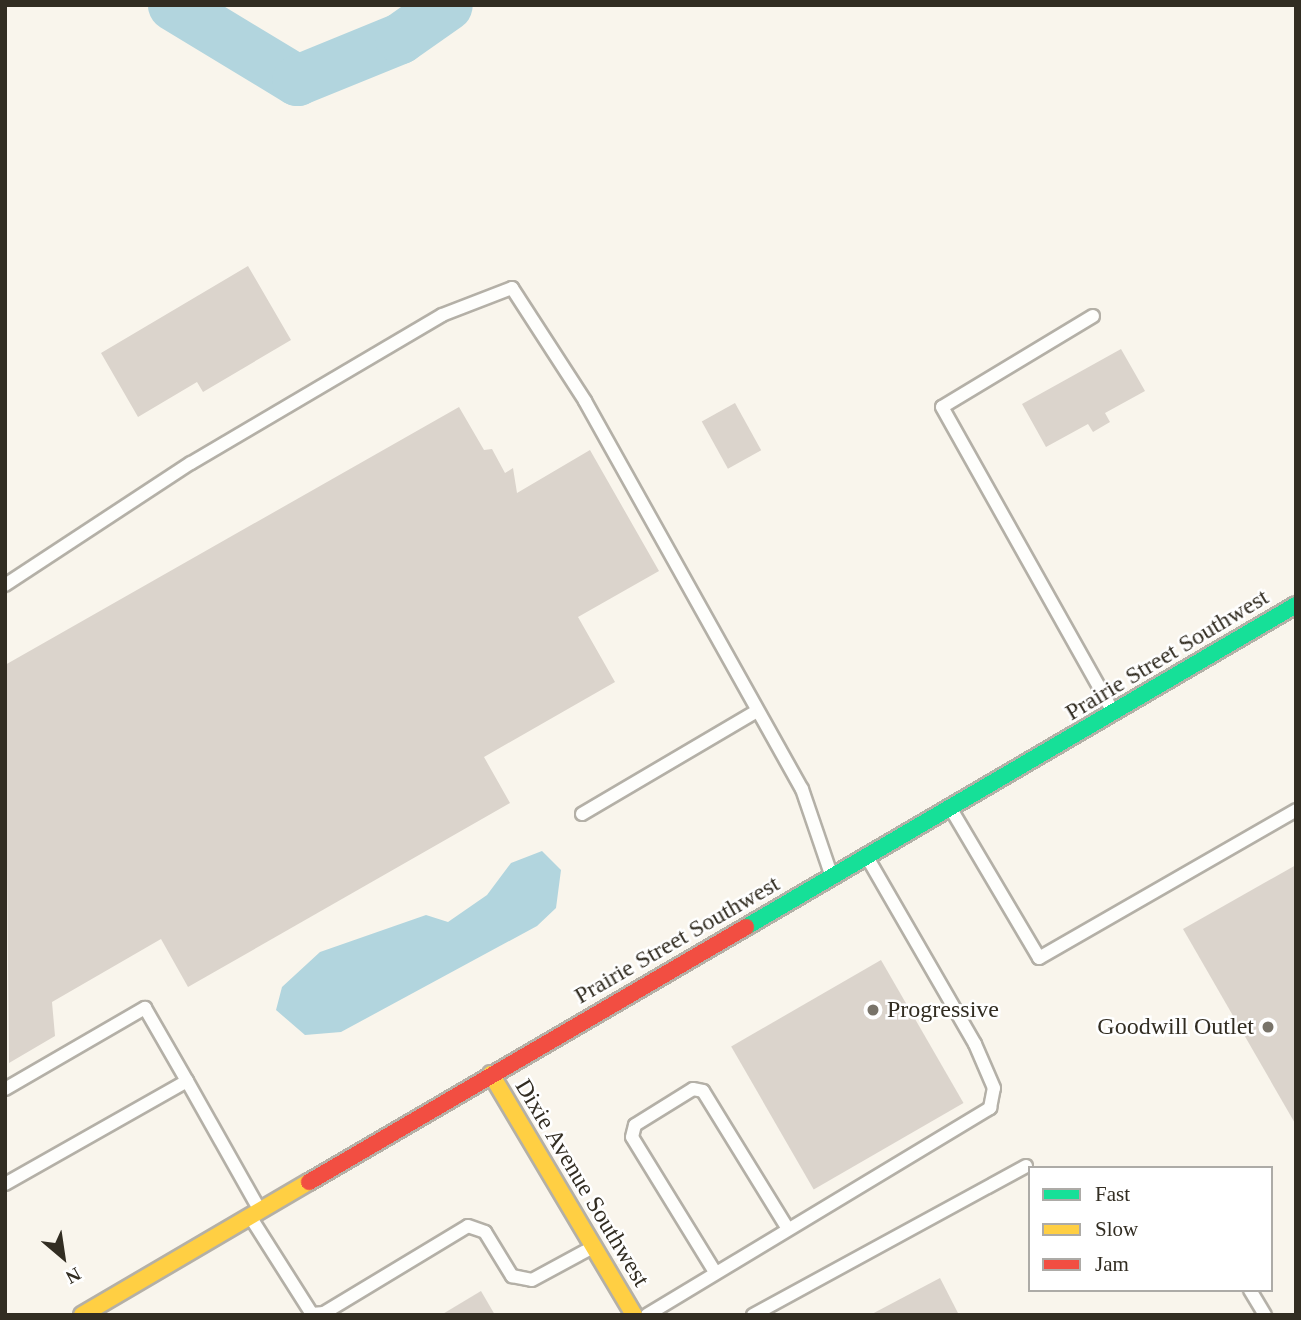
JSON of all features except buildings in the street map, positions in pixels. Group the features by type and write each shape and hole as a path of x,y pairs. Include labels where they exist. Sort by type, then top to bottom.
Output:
{"street":[{"name":"Prairie Street Southwest","path":"82,1315 1296,605"},
{"name":"Dixie Avenue Southwest","path":"491,1074 634,1315"}],"lane":[{"path":"5,585 191,463 430,322 512,288 585,401 802,789 832,877"},
{"path":"1093,316 942,407 1113,713"},
{"path":"582,814 757,711"},
{"path":"951,809 1039,958 1296,810"},
{"path":"647,1315 990,1108 994,1088 975,1044 867,857"},
{"path":"5,1089 145,1008 312,1314 324,1314 468,1226 485,1232 512,1276 532,1280 593,1247"},
{"path":"5,1184 187,1081"},
{"path":"715,1272 632,1137 635,1125 693,1089 704,1091 788,1229"},
{"path":"753,1315 1026,1166"},
{"path":"1251,1292 1265,1315"}],"water":[{"path":"542,851 561,870 556,908 537,926 341,1032 305,1035 276,1010 282,987 320,952 426,915 448,922 487,895 511,863"}],"waterway":[{"path":"173,5 297,80 400,38 447,5"}],"traffic: fast":[{"path":"746,927 1296,605"}],"traffic: slow":[{"path":"491,1074 634,1315"},
{"path":"82,1315 309,1182"}],"traffic: jam":[{"path":"309,1182 746,927"}],"place":[{"name":"Progressive","path":"873,1010"},
{"name":"Goodwill Outlet","path":"1268,1027"}]}
